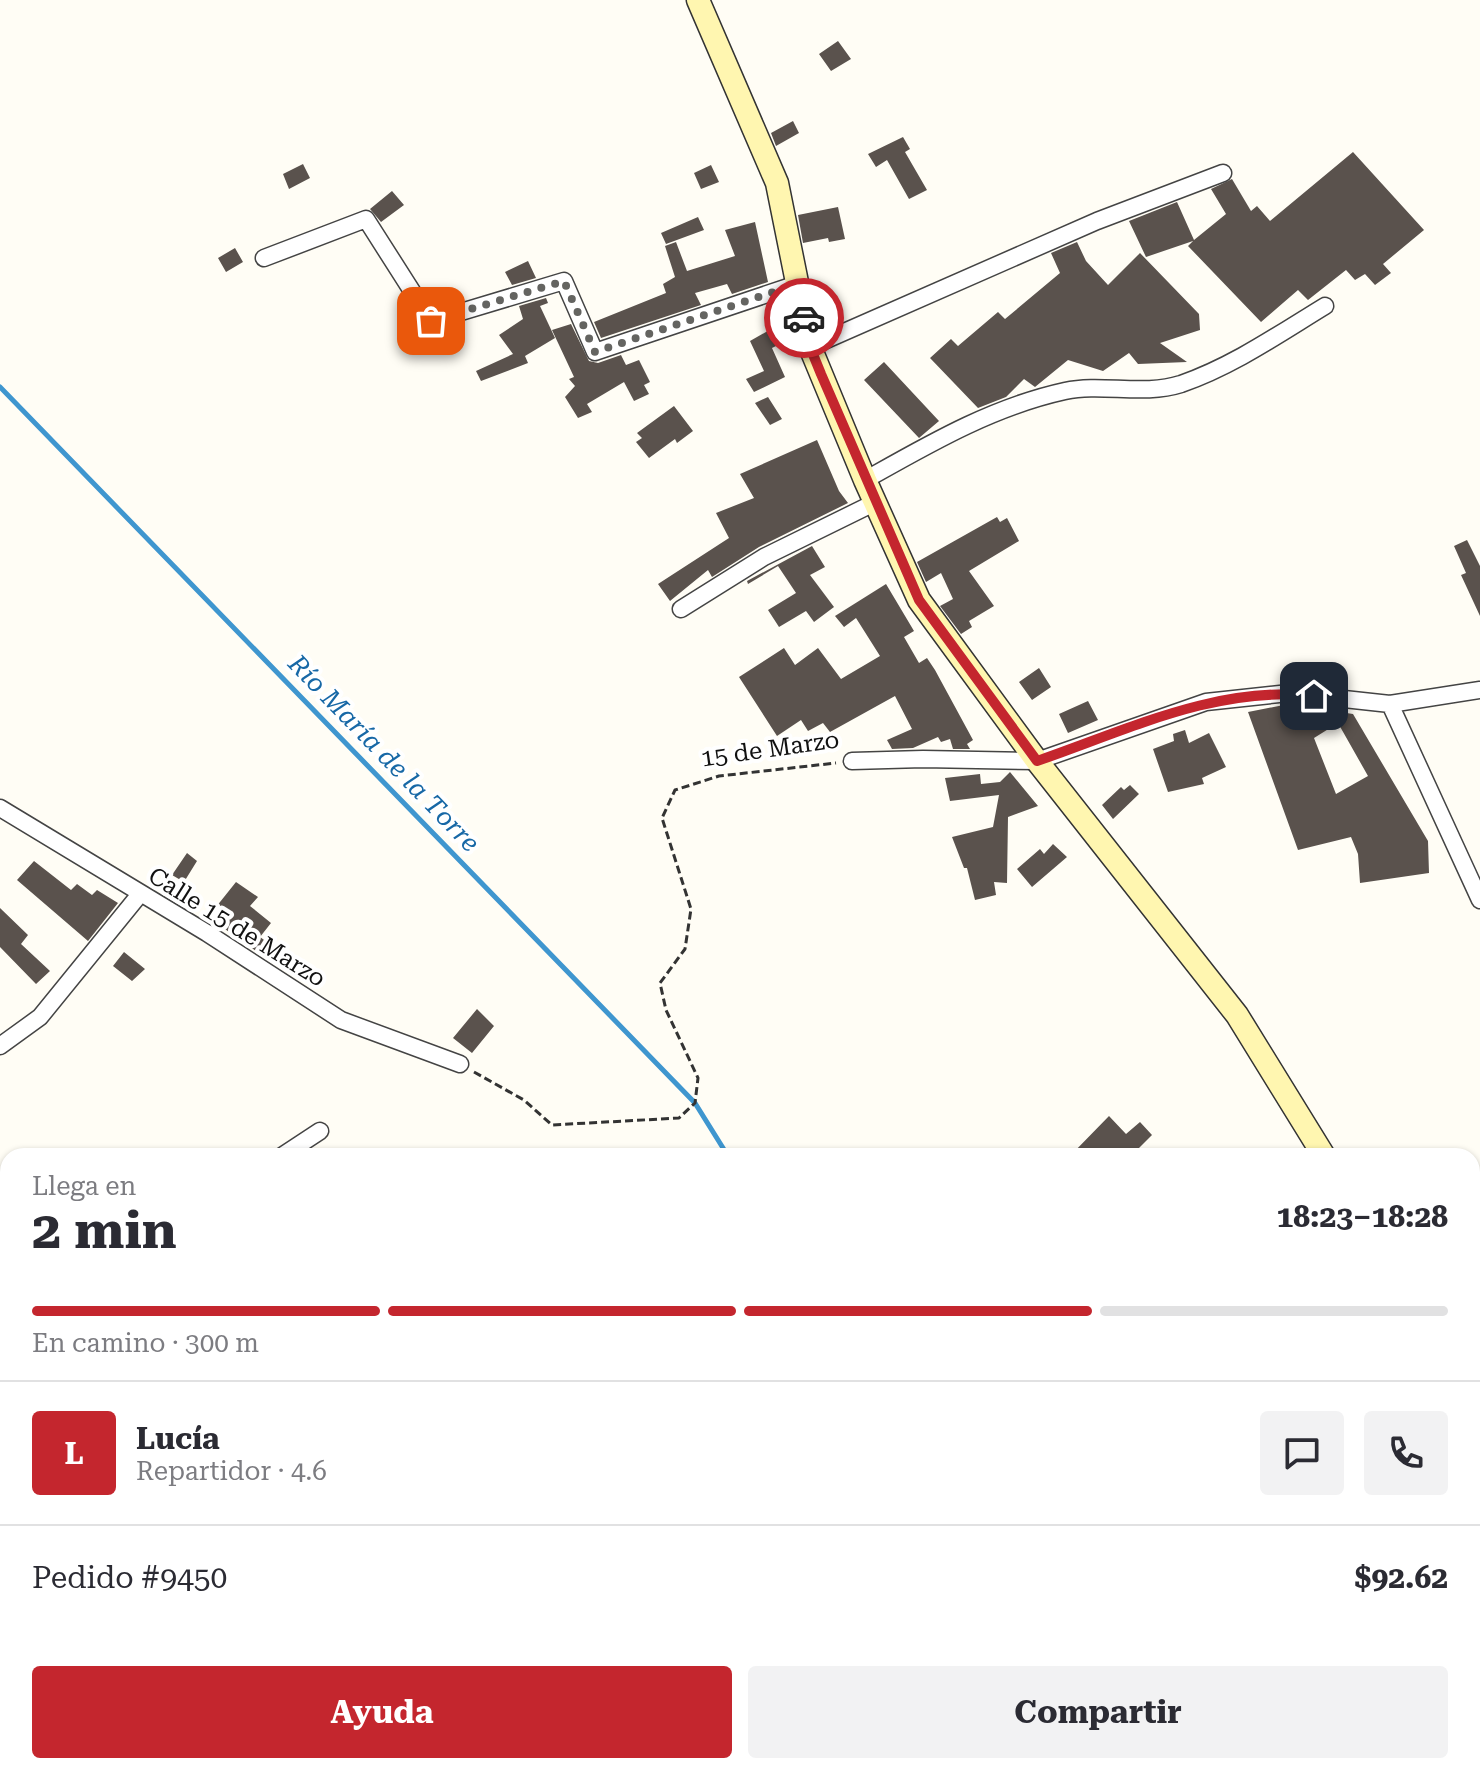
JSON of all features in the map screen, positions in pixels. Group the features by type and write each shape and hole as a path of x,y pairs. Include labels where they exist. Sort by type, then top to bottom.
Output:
{"main road":[{"path":"698,0 777,183 810,347 919,600 1037,761 1237,1015 1319,1148"}],"street":[{"path":"810,347 1097,221 1223,173"},
{"path":"264,258 366,219 431,321 564,281 595,352 797,284"},
{"path":"865,480 964,424 1067,390 1177,385 1230,364 1325,306"},
{"path":"681,609 764,557 876,502"},
{"path":"1037,761 1206,702 1289,693 1390,704 1480,690"},
{"path":"1390,704 1480,900"},
{"name":"15 de Marzo","path":"852,761 1037,761"},
{"name":"Calle 15 de Marzo","path":"0,808 207,933 341,1020 460,1064"},
{"path":"0,1046 40,1017 140,894"},
{"path":"294,1148 320,1131"}],"path":[{"name":"15 de Marzo","path":"460,1064 524,1100 552,1125 679,1118 695,1103 698,1078 666,1010 660,983 685,949 691,909 662,818 675,790 719,776 852,761"}],"building":[{"path":"838,41 851,59 831,71 819,54"},
{"path":"793,121 799,133 776,146 771,133"},
{"path":"903,137 910,149 905,152 927,190 909,199 887,160 876,167 868,154"},
{"path":"1353,152 1424,230 1383,264 1391,273 1375,285 1365,274 1355,280 1346,270 1308,300 1298,290 1261,322 1188,246 1193,241 1146,257 1129,221 1177,202 1194,240 1226,214 1211,189 1232,179 1251,211 1257,206 1270,221"},
{"path":"303,164 310,178 289,189 283,174"},
{"path":"711,165 719,182 701,189 694,173"},
{"path":"392,191 404,205 381,222 370,209"},
{"path":"838,207 845,239 829,242 828,238 803,243 798,215"},
{"path":"698,217 704,230 666,244 661,233"},
{"path":"755,222 768,282 732,294 727,284 695,293 701,305 601,338 594,322 666,293 663,284 675,277 665,246 676,242 687,271 735,256 725,230"},
{"path":"1077,242 1086,261 1108,285 1140,253 1199,314 1200,330 1160,343 1187,362 1138,364 1129,353 1103,371 1068,360 1035,387 1024,379 1006,397 978,408 930,358 951,339 958,346 998,312 1005,319 1060,273 1051,253"},
{"path":"235,248 243,262 226,272 218,258"},
{"path":"528,261 536,278 512,285 505,272"},
{"path":"546,298 548,303 540,306 555,338 525,356 528,363 481,381 476,371 513,354 499,335 523,319 519,306"},
{"path":"571,324 589,361 598,363 621,355 626,365 639,360 650,382 644,385 649,394 634,401 624,382 587,404 592,412 578,418 565,397 575,386 569,379 574,377 552,330"},
{"path":"773,328 778,345 772,348 785,377 754,392 746,379 764,371 750,341"},
{"path":"884,362 939,421 919,438 864,380"},
{"path":"768,397 782,419 770,425 755,403"},
{"path":"674,406 693,431 677,443 675,439 649,458 636,442 642,438 637,433"},
{"path":"817,440 839,491 848,503 759,547 712,577 708,570 670,601 658,584 729,538 716,513 754,498 740,474"},
{"path":"997,517 1000,522 1007,518 1019,541 969,571 994,606 969,621 972,627 961,634 940,606 953,599 941,573 926,582 917,562"},
{"path":"1467,540 1480,566 1480,616 1461,575 1466,573 1454,546"},
{"path":"812,546 825,567 810,575 834,607 814,622 806,611 779,627 768,610 796,593 778,566 748,584 747,581"},
{"path":"886,584 914,631 904,637 919,663 927,658 935,670 973,740 967,744 970,749 953,749 950,739 941,742 938,737 913,748 892,749 887,740 912,729 895,696 830,732 823,723 808,731 801,720 777,736 739,677 784,648 795,665 818,648 841,679 880,656 856,618 844,627 835,616"},
{"path":"1039,668 1051,687 1032,700 1019,682"},
{"path":"1088,701 1098,720 1068,733 1059,714"},
{"path":"1289,704 1353,714 1428,841 1429,873 1360,883 1358,854 1351,837 1298,850 1248,712","holes":["1338,723 1368,776 1336,794 1314,738"]},
{"path":"1185,730 1189,743 1209,733 1226,767 1202,778 1204,784 1168,792 1153,749 1174,741 1173,734"},
{"path":"1010,772 1038,806 1008,817 1007,883 994,882 996,895 975,900 967,868 964,868 952,837 993,827 999,795 950,801 945,778 980,774 981,784 1000,782"},
{"path":"1130,785 1139,794 1113,819 1102,805 1121,787 1124,790"},
{"path":"1053,844 1067,857 1032,887 1017,869 1040,849 1044,854"},
{"path":"187,853 197,861 184,882 172,875"},
{"path":"34,861 71,890 77,884 92,895 97,890 118,903 88,941 17,880"},
{"path":"236,882 258,897 250,906 271,923 260,937 282,953 273,963 208,917"},
{"path":"0,908 28,935 21,944 50,971 36,984 0,947"},
{"path":"124,952 145,969 132,981 113,966"},
{"path":"477,1009 494,1026 472,1053 453,1038"},
{"path":"1109,1116 1126,1134 1140,1122 1152,1135 1139,1148 1078,1148"}],"waterway":[{"name":"Río María de la Torre","path":"0,387 695,1103 723,1148"}],"way so far":[{"path":"431,321 564,281 595,352 797,284 804,318"}],"route":[{"path":"804,318 810,347 821,374 919,600 1037,761 1206,702 1289,693 1314,696"}]}
